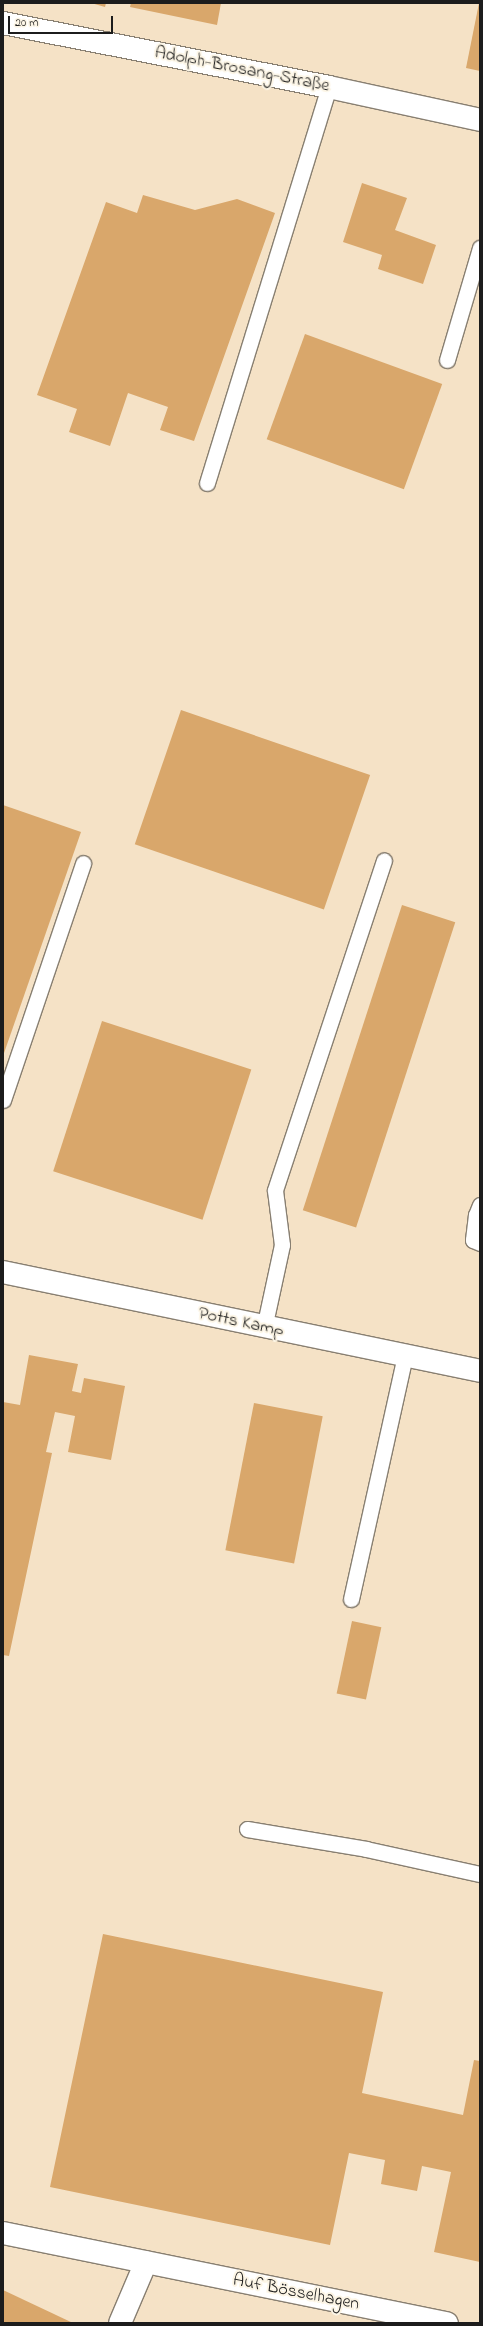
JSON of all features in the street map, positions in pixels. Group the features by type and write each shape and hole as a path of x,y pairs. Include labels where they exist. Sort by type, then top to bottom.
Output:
{"street":[{"name":"Adolph-Brosang-Straße","path":"3,23 329,87 480,120"},
{"name":"Potts Kamp","path":"3,1272 264,1328 480,1371"},
{"name":"Auf Bösselhagen","path":"3,2233 447,2323"},
{"path":"120,2323 146,2262"}],"lane":[{"path":"207,483 329,87"},
{"path":"447,360 480,248"},
{"path":"264,1328 282,1245 274,1190 384,861"},
{"path":"3,1100 83,863"},
{"path":"480,1205 476,1215 473,1240 480,1244"},
{"path":"351,1599 405,1355"},
{"path":"247,1829 366,1849 480,1874"}],"building":[{"path":"91,3 106,3 105,7"},
{"path":"131,3 221,3 217,25 130,7"},
{"path":"480,3 480,71 466,68"},
{"path":"362,183 407,198 395,230 436,245 423,284 378,269 382,255 343,242"},
{"path":"143,195 195,210 237,199 275,213 194,441 160,430 168,407 128,393 110,446 69,432 77,409 37,395 106,202 137,213"},
{"path":"305,334 442,384 404,489 267,439"},
{"path":"181,710 370,775 324,909 135,844"},
{"path":"3,805 81,832 3,1056"},
{"path":"402,905 455,922 356,1228 303,1210"},
{"path":"102,1021 251,1070 202,1220 53,1171"},
{"path":"29,1355 78,1364 72,1391 81,1393 84,1378 125,1386 111,1460 68,1452 75,1416 55,1412 46,1452 52,1453 9,1656 3,1655 3,1402 20,1405"},
{"path":"254,1403 323,1416 294,1564 225,1550"},
{"path":"352,1621 381,1627 366,1700 337,1693"},
{"path":"103,1934 383,1992 362,2093 463,2115 474,2060 480,2061 480,2262 434,2252 451,2172 422,2166 417,2191 381,2184 385,2160 349,2153 330,2245 50,2187"},
{"path":"3,2290 73,2323 3,2323"}]}
